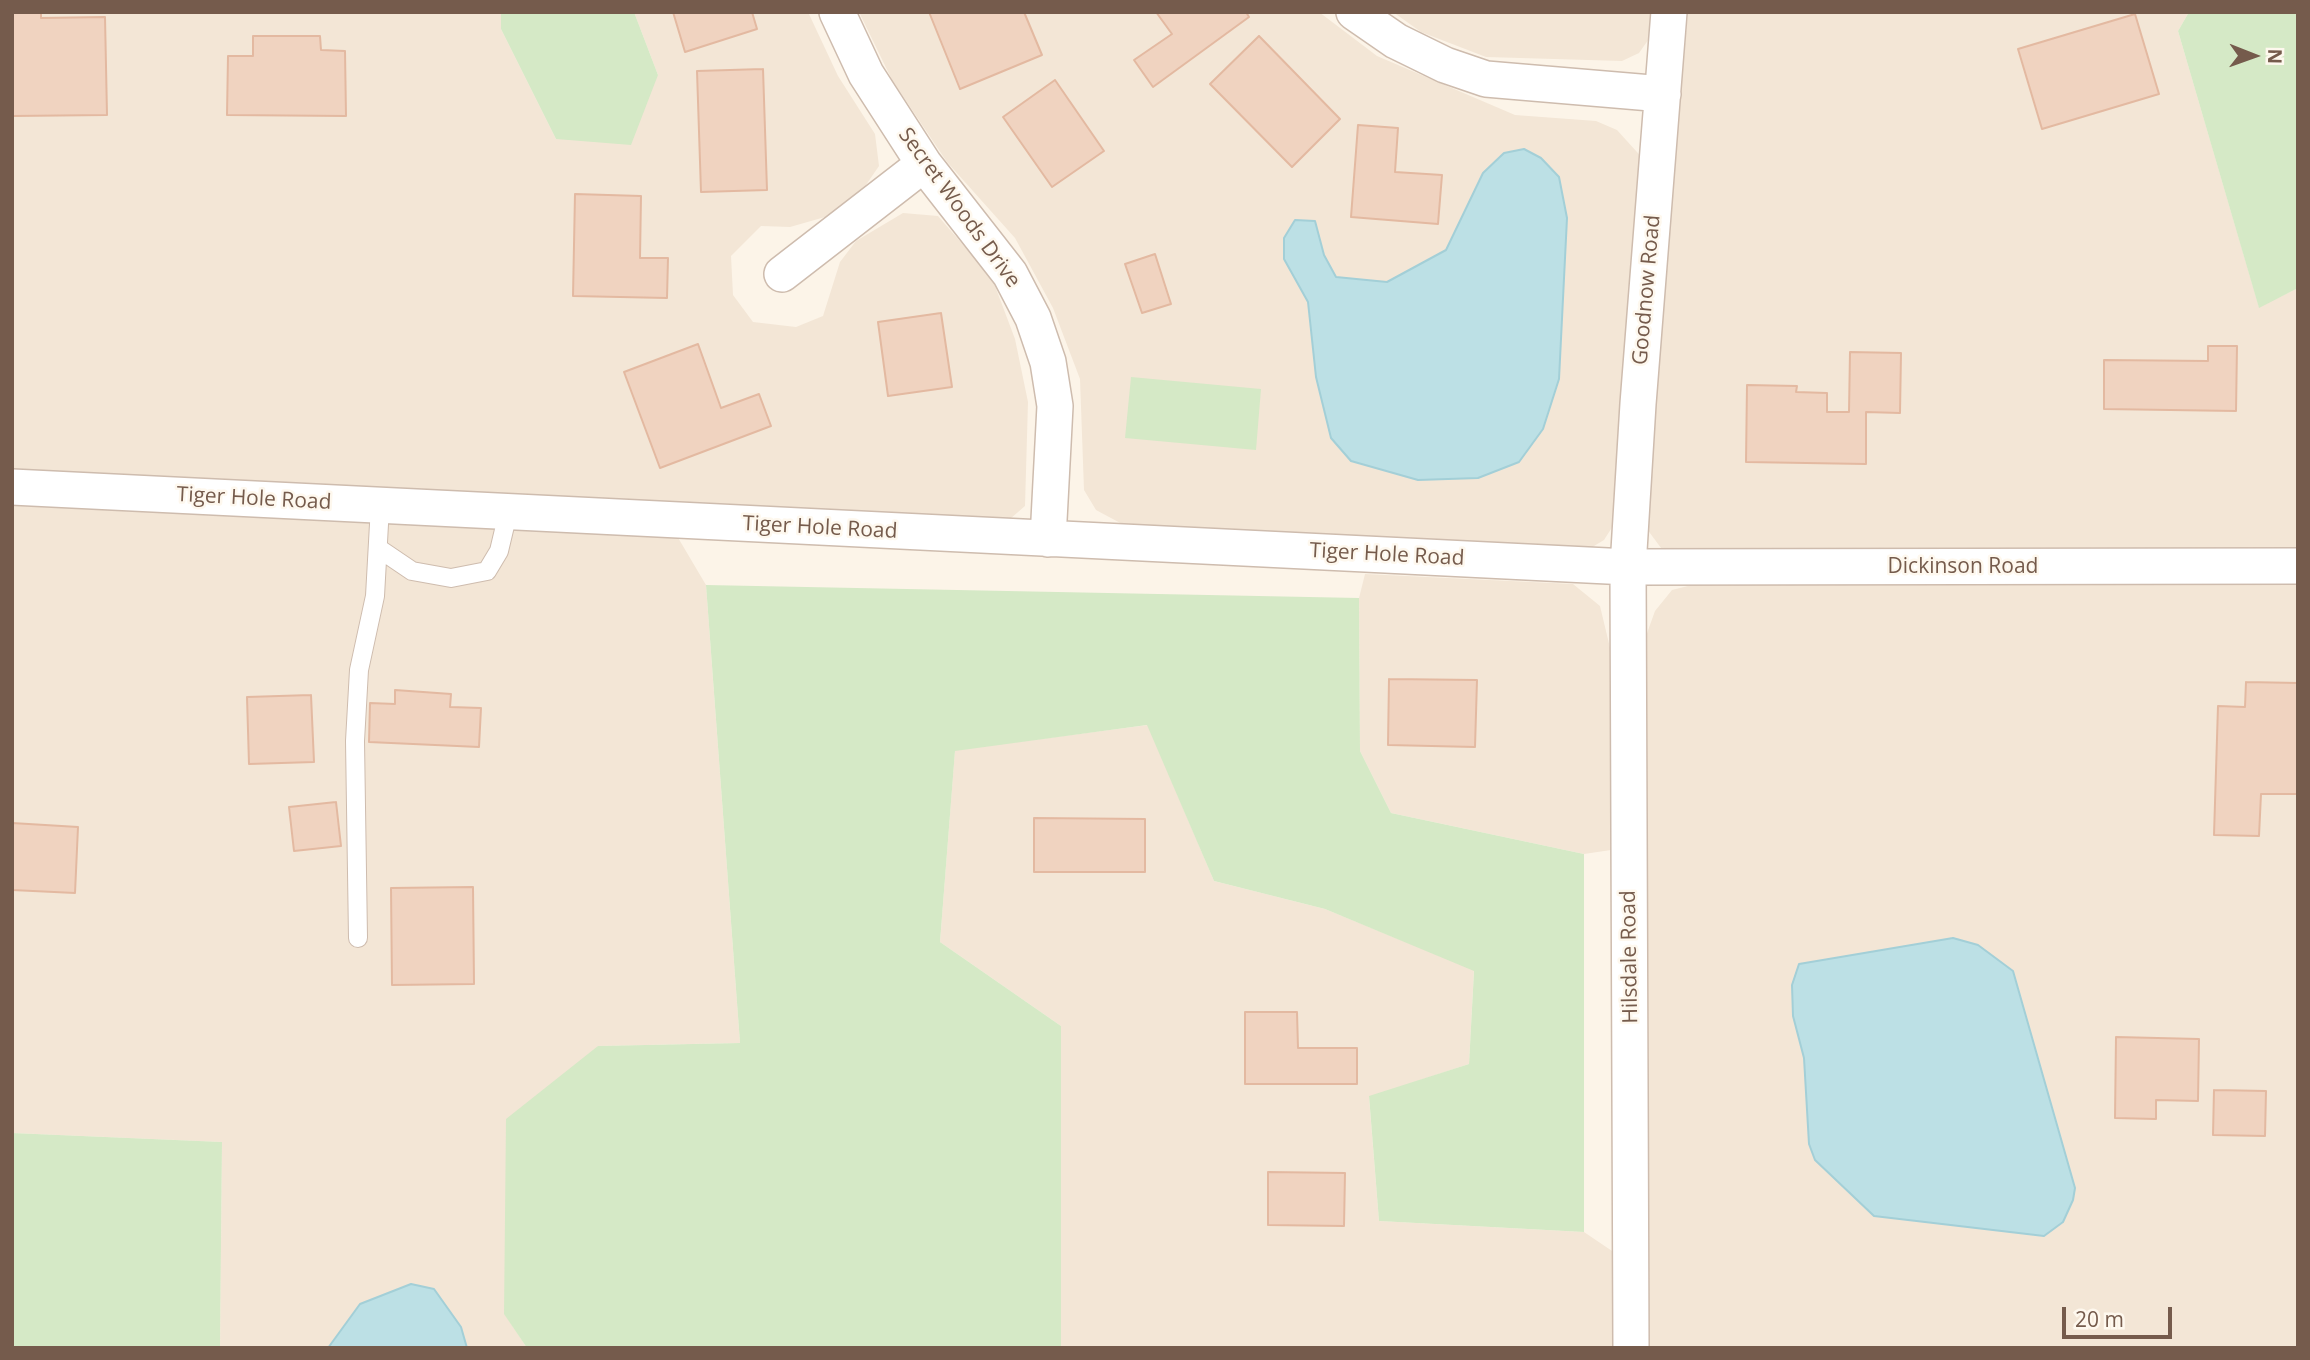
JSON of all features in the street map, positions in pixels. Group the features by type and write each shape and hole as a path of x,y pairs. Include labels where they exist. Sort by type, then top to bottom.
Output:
{"street":[{"name":"Secret Woods Drive","path":"837,12 866,74 924,164 1010,274 1033,318 1048,362 1055,405 1048,539"},
{"path":"1354,12 1395,41 1446,65 1486,79 1663,94"},
{"name":"Goodnow Road","path":"1628,567 1669,12"},
{"path":"782,274 924,164"},
{"name":"Tiger Hole Road","path":"12,487 1628,567"},
{"name":"Dickinson Road","path":"1628,567 2298,566"},
{"name":"Hilsdale Road","path":"1628,567 1631,1348"}],"lane":[{"path":"358,938 355,741 359,670 375,596 380,506"},
{"path":"378,548 412,571 451,578 487,571 499,551 508,513"}],"shaded area":[{"path":"12,12 501,12 501,29 556,139 658,75 634,12 808,12 838,76 875,134 879,166 859,195 825,217 790,227 761,226 731,256 733,295 753,322 796,327 823,316 840,262 856,241 903,213 938,216 992,278 1015,339 1028,402 1025,506 1003,525 12,471"},
{"path":"859,12 1319,12 1377,56 1515,115 1596,121 1617,130 1646,162 1618,518 1604,540 1589,549 1124,525 1096,510 1084,490 1080,379 1053,308 1015,238 947,162 892,80","holes":["1483,173 1351,461 1331,438 1316,377 1308,302 1315,221 1324,255 1336,277 1386,282 1446,250"]},
{"path":"1393,12 1653,12 1651,36 1639,53 1622,61 1486,57 1421,32"},
{"path":"1688,12 2189,12 2178,31 2259,307 2298,288 2298,548 1664,552 1644,525 1648,451"},
{"path":"12,504 677,536 706,585 740,1043 598,1046 504,1313 527,1348 467,1348 461,1327 360,1304 328,1348 220,1348 222,1142 12,1133"},
{"path":"1365,574 1573,584 1600,606 1611,652 1611,850 1584,854 1391,813 1360,751 1359,598"},
{"path":"2298,581 2298,1348 1648,1348 1646,636 1655,611 1672,590 1700,583","holes":["1793,1017 1874,1216 1815,1160 1809,1144 1804,1058"]},
{"path":"1148,725 1214,881 1325,909 1474,970 1469,1064 1369,1097 1379,1221 1584,1232 1615,1253 1615,1348 1061,1348 1061,1026 940,942 955,750"}],"green space":[{"path":"501,12 634,12 658,75 631,145 556,139 501,29"},
{"path":"2189,12 2298,12 2298,288 2259,308 2178,31"},
{"path":"1131,377 1261,389 1256,450 1125,438"},
{"path":"706,585 1359,598 1360,751 1391,813 1584,854 1584,1232 1379,1221 1369,1096 1469,1064 1474,971 1325,909 1214,881 1147,725 955,751 940,942 1061,1026 1061,1348 527,1348 504,1314 506,1119 598,1046 740,1043"},
{"path":"12,1133 222,1142 220,1348 12,1348"}],"water":[{"path":"1524,149 1541,158 1559,177 1567,218 1559,379 1543,429 1519,462 1478,478 1418,480 1351,461 1331,438 1316,377 1308,302 1284,259 1284,238 1295,220 1315,221 1324,255 1336,277 1387,282 1446,250 1483,173 1504,153"},
{"path":"1953,938 1978,945 2013,971 2075,1188 2073,1200 2063,1222 2044,1236 1874,1216 1815,1160 1809,1144 1804,1058 1793,1016 1792,985 1799,964"},
{"path":"411,1284 434,1289 461,1327 467,1348 328,1348 360,1304"}],"building":[{"path":"12,12 41,12 41,18 105,17 107,115 12,116"},
{"path":"673,12 752,12 757,29 685,52"},
{"path":"929,12 1024,12 1042,55 960,89"},
{"path":"1156,12 1246,12 1249,17 1153,87 1134,60 1172,34"},
{"path":"2135,14 2159,94 2042,129 2018,49"},
{"path":"253,36 320,36 321,50 345,51 346,116 227,115 228,56 253,56"},
{"path":"1259,36 1340,119 1292,167 1210,84"},
{"path":"763,69 767,190 701,192 697,71"},
{"path":"1055,80 1104,151 1052,187 1003,117"},
{"path":"1358,125 1398,128 1395,172 1442,175 1438,224 1351,217"},
{"path":"575,194 641,196 640,258 668,258 667,298 573,296"},
{"path":"1155,254 1171,304 1142,313 1125,264"},
{"path":"941,313 952,387 888,396 878,322"},
{"path":"698,344 721,408 759,394 771,426 660,468 624,372"},
{"path":"2208,346 2237,346 2236,411 2104,409 2104,360 2208,361"},
{"path":"1850,352 1901,353 1900,413 1866,412 1866,464 1746,462 1747,385 1797,386 1796,392 1827,393 1827,412 1849,412"},
{"path":"1389,679 1477,680 1475,747 1388,745"},
{"path":"2246,682 2298,683 2298,794 2261,794 2259,836 2214,835 2218,706 2245,707"},
{"path":"395,690 451,694 450,707 481,708 479,747 369,742 370,703 395,704"},
{"path":"311,695 314,762 249,764 247,697"},
{"path":"336,802 341,846 294,851 289,807"},
{"path":"1034,818 1145,819 1145,872 1034,872"},
{"path":"12,823 78,827 75,893 12,890"},
{"path":"473,887 474,984 392,985 391,888"},
{"path":"1245,1012 1297,1012 1298,1048 1357,1048 1357,1084 1245,1084"},
{"path":"2116,1037 2199,1039 2198,1101 2156,1100 2156,1119 2115,1118"},
{"path":"2214,1090 2266,1091 2265,1136 2213,1135"},
{"path":"1268,1172 1345,1173 1344,1226 1268,1225"}]}
